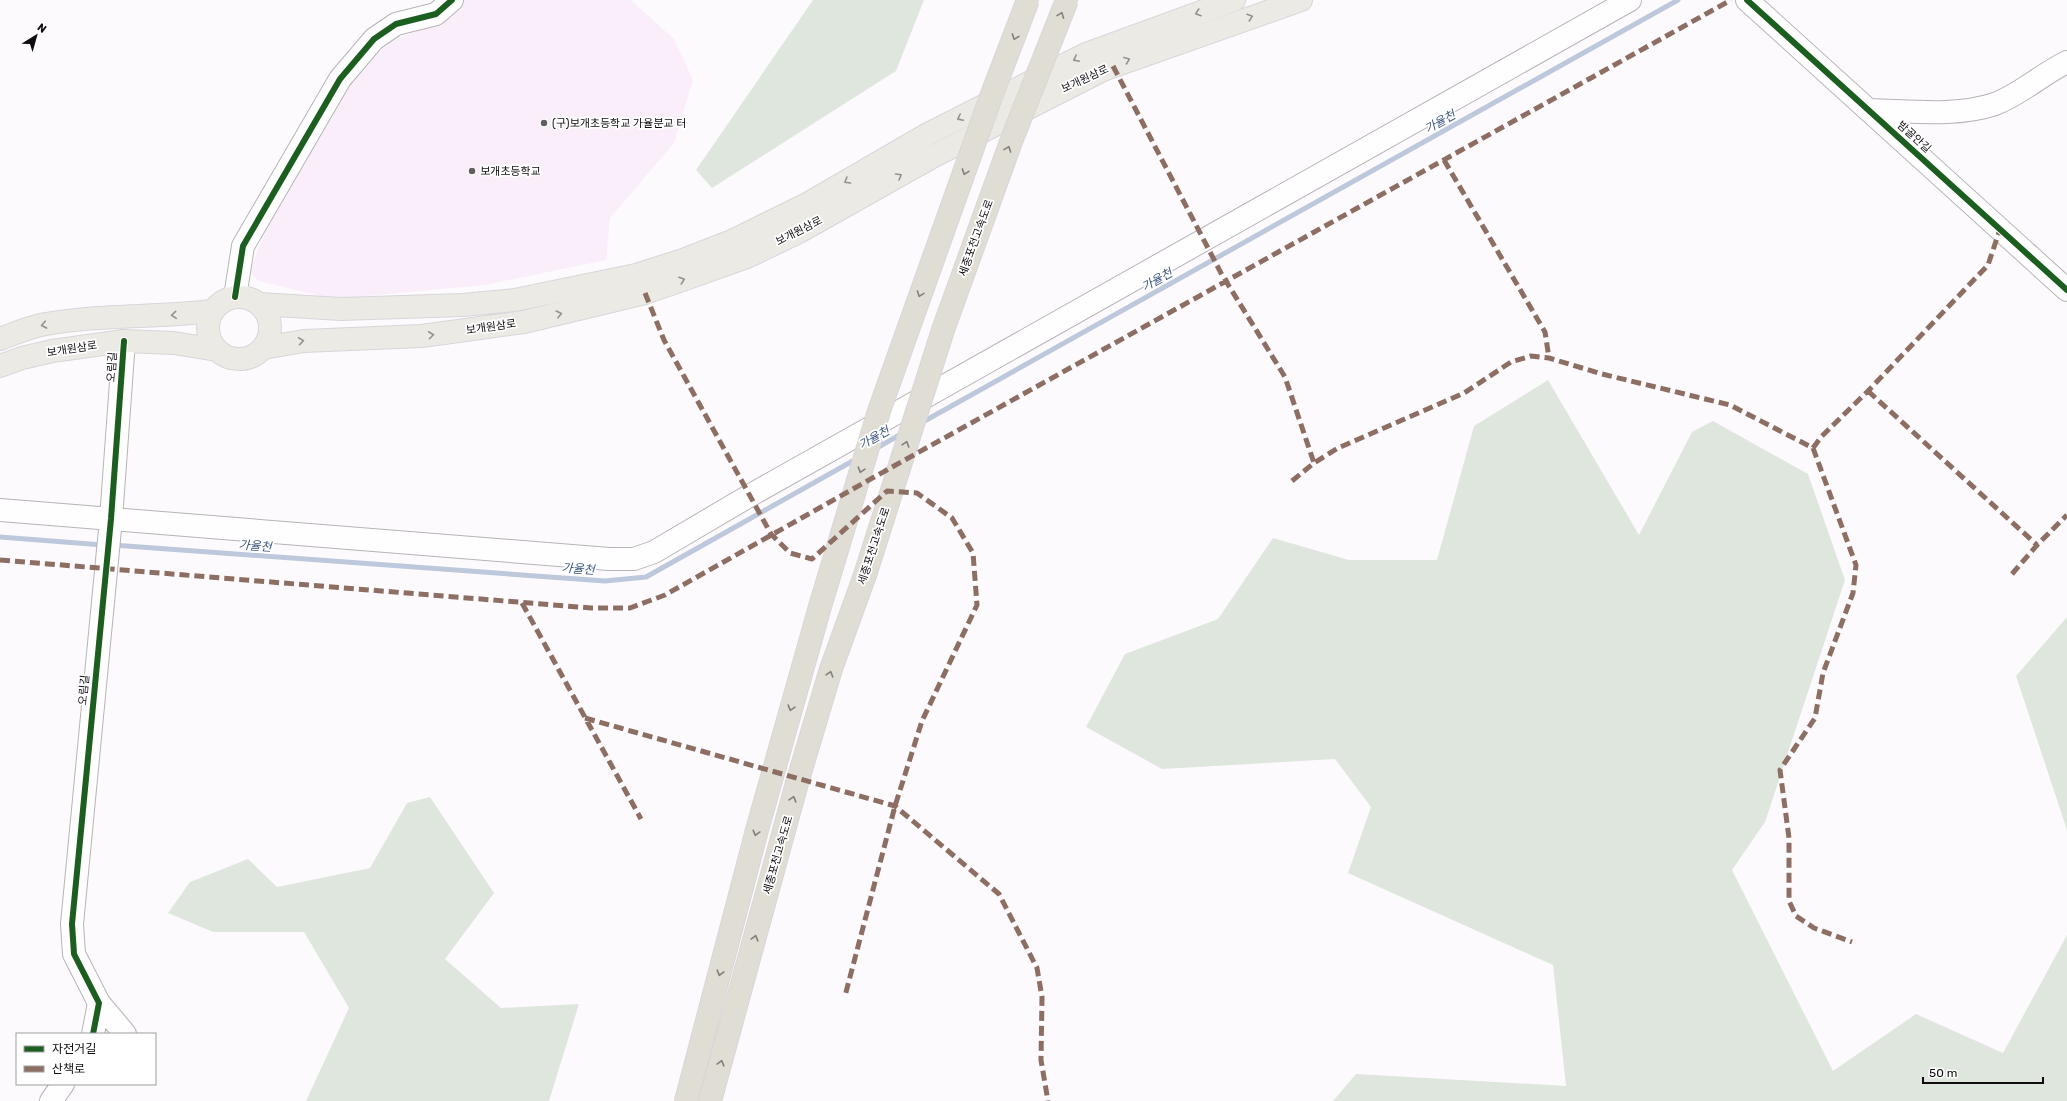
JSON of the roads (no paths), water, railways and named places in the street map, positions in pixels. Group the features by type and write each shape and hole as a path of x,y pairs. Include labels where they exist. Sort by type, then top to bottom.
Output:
{"highway":[{"path":"686,1101 757,830 821,603 879,411 992,94 1028,0"},
{"name":"세종포천고속도로","path":"710,1101 797,783 831,669 865,575 943,330 1012,139 1067,0"}],"main road":[{"name":"보개원삼로","path":"258,304 341,309 463,305 515,300 636,275 683,260 732,241 809,203 928,134 1086,54 1147,30 1234,0"},
{"name":"보개원삼로","path":"263,348 304,340 422,336 524,322 645,293 747,257 799,232 934,156 1103,70 1301,0"},
{"path":"235,297 250,299 258,304 265,311 270,330 268,340 263,348 246,358 236,359 226,356 217,350 211,342 208,332 208,321 212,311 220,303 235,297"},
{"path":"0,339 40,326 82,319 172,316 212,311"},
{"name":"보개원삼로","path":"0,366 22,358 52,351 124,341 174,343 217,350"}],"street":[{"path":"235,297 243,246 340,79 374,39 396,24 436,14 452,0"},
{"path":"0,510 609,559 634,559 654,552 756,492 1630,0"},
{"name":"밤골안길","path":"1747,0 2067,290"},
{"path":"1870,110 1947,112 1970,111 1996,103 2017,93 2050,71 2067,62"},
{"name":"오림길","path":"124,341 111,519 72,924 74,954 98,1002 124,1033"},
{"path":"93,1033 98,1002"},
{"path":"51,1101 62,1085"}],"waterway":[{"name":"가율천","path":"921,423 1678,0"},
{"name":"가율천","path":"875,449 903,433"},
{"name":"가율천","path":"113,545 605,581 646,577 858,458"},
{"name":"가율천","path":"0,537 103,545"}],"place":[{"name":"(구)보개초등학교 가율분교 터","path":"544,123"},
{"name":"보개초등학교","path":"472,171"}]}
